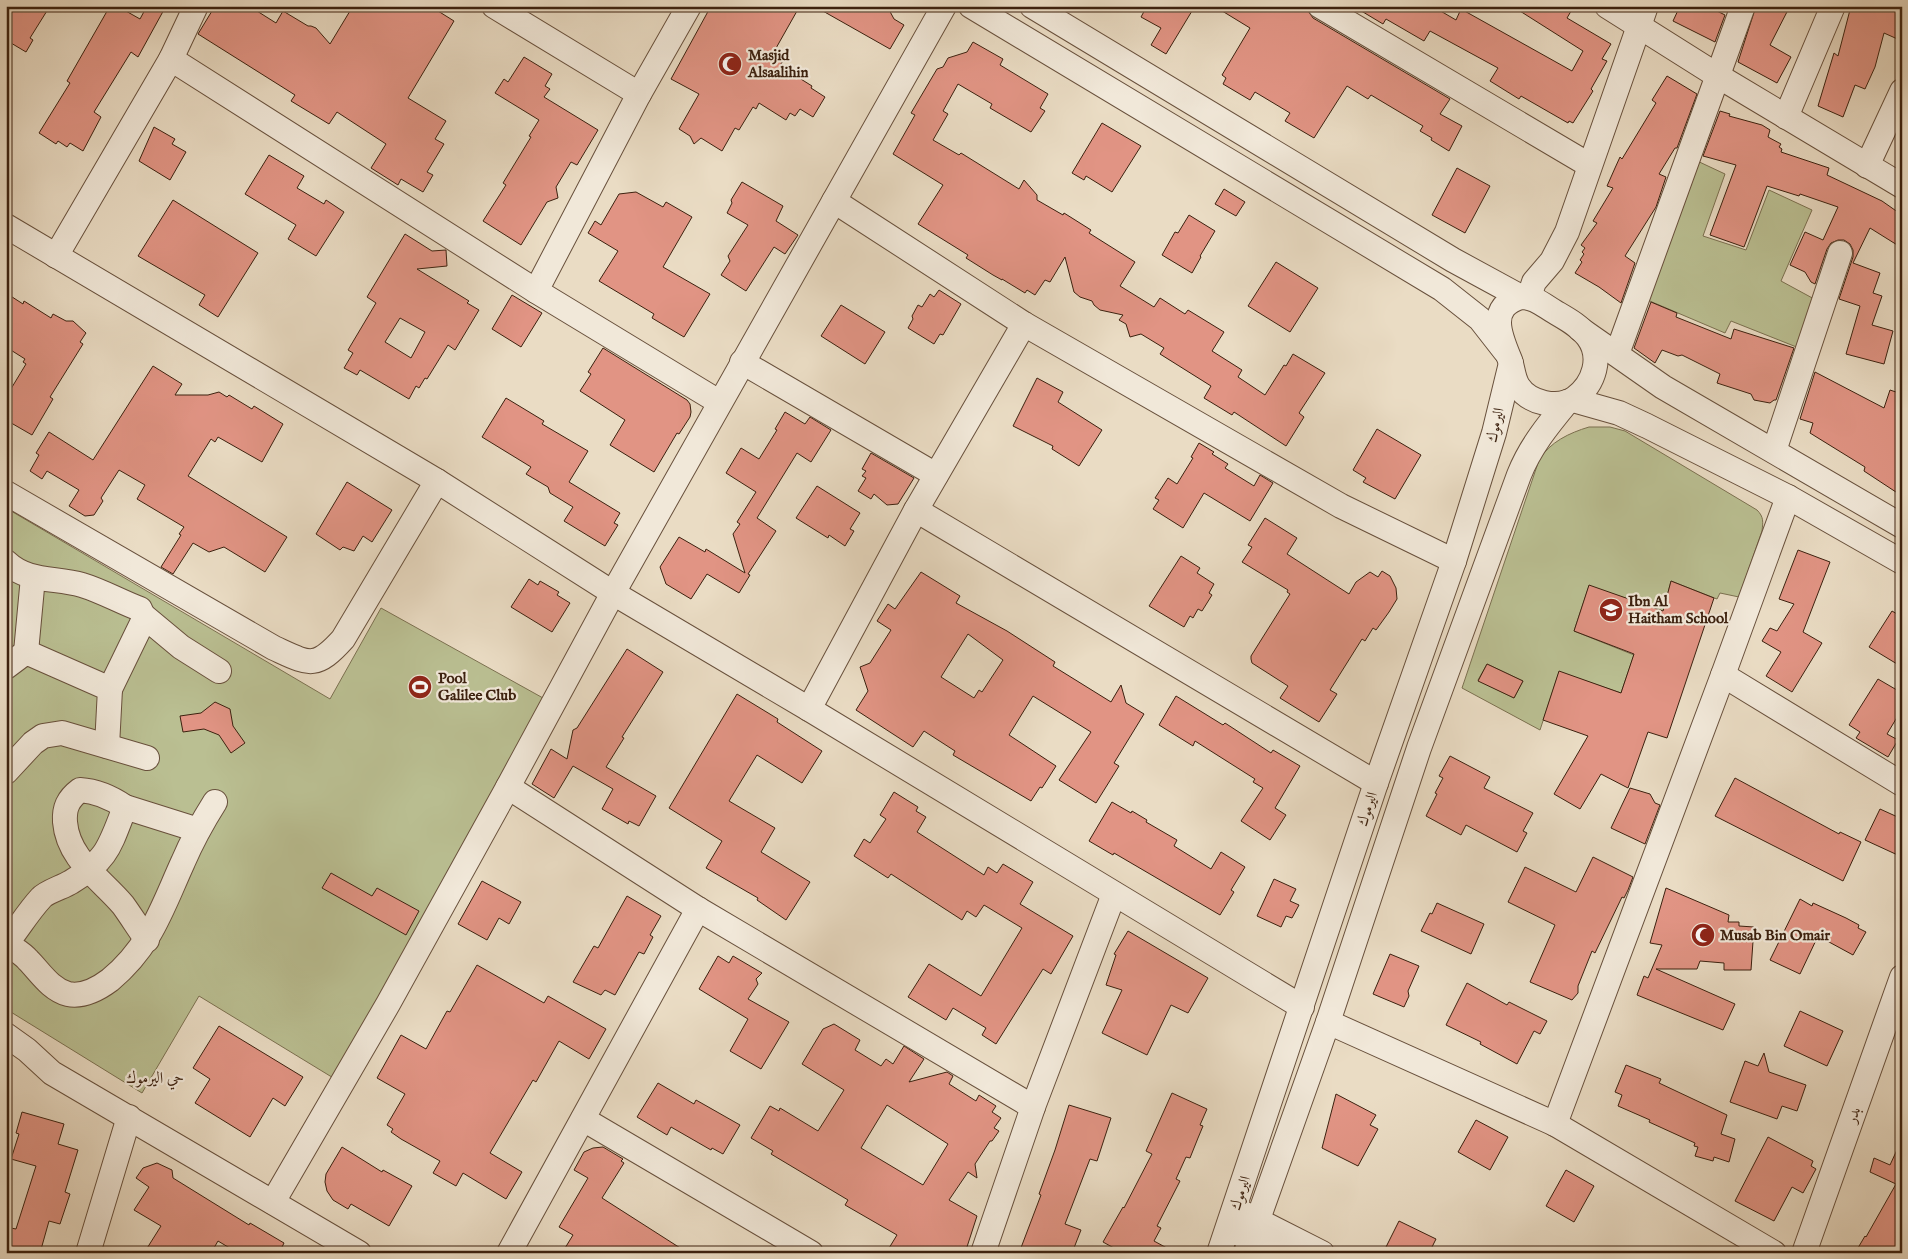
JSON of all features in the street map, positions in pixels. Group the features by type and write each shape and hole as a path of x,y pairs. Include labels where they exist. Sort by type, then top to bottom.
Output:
{"street":[{"path":"56,256 171,59 196,6"},
{"path":"494,6 640,94"},
{"path":"536,291 640,94 689,6"},
{"path":"273,1202 388,1004 508,787 612,593 944,6"},
{"path":"971,6 1442,289 1480,319 1508,357"},
{"path":"1032,6 1452,260 1525,297 1536,300 1663,387 1902,526"},
{"path":"1320,6 1589,165"},
{"path":"1607,6 1642,16 1718,76 1902,186"},
{"path":"1617,354 1742,6"},
{"path":"1786,118 1833,6"},
{"path":"1642,16 1567,232 1552,261 1534,282 1525,297 1506,304 1498,319 1498,327 1512,374 1518,386 1526,395 1537,401 1549,404 1570,401 1619,414 1640,423 1788,497 1902,562"},
{"path":"171,59 536,291 719,402"},
{"path":"1867,166 1902,91"},
{"path":"834,201 1024,324 1341,506 1454,561"},
{"path":"6,226 437,481 612,593 809,709 1302,1007"},
{"path":"1774,451 1840,253"},
{"path":"1552,261 1553,298 1560,315"},
{"path":"809,709 916,510 1024,324"},
{"path":"1252,1236 1328,1022 1419,748 1519,475 1529,452 1570,401 1584,391 1592,380 1596,366 1595,352 1589,339 1580,329"},
{"name":"اليرموك","path":"1219,1253 1376,783 1454,561 1494,433 1508,357"},
{"path":"742,362 936,475"},
{"path":"6,493 274,648 300,660 315,661 328,655 343,639 437,481"},
{"path":"1555,1124 1788,497"},
{"path":"916,510 1376,783"},
{"path":"6,562 15,571 33,577 82,585 140,609 144,618 181,647 219,671"},
{"path":"6,667 26,652 33,577"},
{"path":"107,746 110,689 144,618"},
{"path":"26,652 110,689"},
{"path":"1723,676 1902,784"},
{"path":"6,772 33,743 44,736 62,733 147,758"},
{"path":"508,787 698,909 1033,1107"},
{"path":"147,940 123,906 79,860 69,843 64,812 70,797 80,790 91,791 115,800 125,807 198,830"},
{"path":"125,807 109,846 101,860 90,871 60,889 42,896 6,945 27,958 42,977 55,988 68,994 86,994 101,986 130,962 147,940 170,895 198,830 215,802"},
{"path":"983,1253 1033,1107 1114,894"},
{"path":"509,1253 698,909"},
{"name":"بدر","path":"1804,1253 1902,977"},
{"path":"1328,1022 1555,1124 1774,1253"},
{"path":"6,1035 28,1050 52,1073 359,1253"},
{"path":"6,1055 36,1069 52,1073"},
{"path":"88,1253 128,1117"},
{"path":"584,1119 811,1253"},
{"path":"1231,1220 1252,1236 1282,1253"},
{"path":"1252,1236 1322,1253"}],"green space":[{"path":"1693,159 1725,174 1703,236 1746,250 1769,190 1812,210 1781,281 1816,300 1799,348 1731,321 1725,333 1645,299"},
{"name":"Ibn Al Haitham School","path":"1610,427 1625,431 1757,510 1763,520 1762,531 1739,597 1720,593 1717,599 1671,581 1661,620 1655,608 1589,586 1574,631 1634,655 1621,693 1559,672 1540,730 1462,688 1539,460 1554,443 1582,429","holes":["1487,664 1523,681 1514,698 1478,680"]},
{"path":"6,508 330,699 381,608 543,698 335,1079 199,996 142,1093 6,1009"}],"building":[{"path":"6,6 50,6 30,38 33,40 26,52 6,40"},
{"path":"110,6 117,6 140,19 147,6 166,6 138,57 131,52 94,112 101,117 83,151 70,143 67,147 58,141 56,144 39,133 70,83 67,81"},
{"path":"215,6 249,6 276,23 283,11 308,26 316,28 330,44 353,6 430,6 454,21 408,98 446,121 435,139 444,144 427,172 433,175 423,192 401,179 398,185 371,168 386,144 337,112 329,124 291,101 295,95 198,34"},
{"path":"711,6 788,6 797,11 771,57 782,62 780,66 812,86 811,88 825,97 813,117 800,109 795,116 790,113 786,120 759,103 756,109 753,107 739,130 735,128 722,151 701,138 694,144 690,136 679,129 699,94 671,79"},
{"path":"814,6 887,6 894,19 904,25 890,49"},
{"path":"1147,6 1195,6 1166,54 1151,45 1161,28 1141,17"},
{"path":"1214,6 1302,6 1307,9 1313,18 1450,99 1440,114 1462,126 1449,151 1420,131 1423,126 1371,95 1368,99 1347,86 1314,138 1285,121 1290,113 1255,92 1250,100 1223,84 1226,78 1222,75 1250,28"},
{"path":"1353,6 1432,6 1456,20 1461,9 1572,71 1583,51 1512,6 1574,6 1567,18 1611,44 1602,59 1607,61 1591,89 1593,91 1573,123 1569,121 1568,123 1521,96 1519,99 1490,81 1498,68 1430,31 1424,41 1386,19 1383,24"},
{"path":"1680,6 1707,6 1725,15 1715,42 1673,21"},
{"path":"1756,6 1790,6 1770,45 1791,57 1777,83 1738,62"},
{"path":"1851,6 1902,6 1902,41 1884,33 1875,67 1865,89 1855,85 1843,117 1818,106 1834,53 1838,56"},
{"path":"973,42 1003,59 1000,65 1048,94 1040,108 1045,111 1031,132 990,108 992,104 958,84 943,111 948,114 933,140 959,155 961,153 1019,189 1024,180 1037,195 1037,200 1063,215 1064,213 1091,230 1089,233 1135,262 1120,286 1154,307 1160,298 1185,314 1188,310 1224,332 1212,351 1242,370 1238,377 1265,395 1293,354 1325,373 1299,413 1304,417 1286,446 1234,412 1232,415 1204,398 1211,386 1160,354 1164,348 1141,334 1130,337 1126,324 1119,320 1123,315 1100,310 1092,301 1080,297 1074,292 1065,257 1050,282 1045,280 1035,295 1027,290 1025,293 966,258 968,255 918,224 943,185 893,154 915,115 911,113 937,69 943,67 948,58 967,52"},
{"path":"524,57 552,74 545,86 550,89 544,97 598,130 577,165 571,162 556,187 558,198 547,202 521,245 483,221 506,185 503,183 539,120 495,93 504,79 508,82"},
{"path":"1667,76 1697,94 1677,148 1675,148 1659,174 1666,177 1656,207 1625,256 1635,263 1621,303 1575,273 1582,262 1580,260 1584,254 1582,252 1585,248 1581,245 1597,223 1593,221 1613,188 1607,186 1620,157 1622,159 1656,103 1652,100"},
{"path":"1720,111 1730,114 1729,116 1762,125 1770,130 1768,137 1781,144 1779,147 1782,149 1781,152 1829,168 1827,175 1882,201 1902,215 1902,248 1870,228 1853,263 1880,273 1873,293 1882,296 1872,325 1893,331 1884,364 1846,354 1860,306 1839,299 1853,257 1853,250 1850,244 1844,240 1831,243 1827,249 1815,284 1811,282 1805,272 1790,265 1805,232 1823,240 1838,207 1800,194 1799,196 1767,186 1744,247 1710,235 1736,165 1703,156"},
{"path":"1102,123 1141,146 1112,192 1086,176 1084,180 1072,173"},
{"path":"154,127 175,139 172,144 186,152 170,180 139,161"},
{"path":"269,155 304,176 297,188 324,204 326,200 344,212 316,256 288,239 296,225 245,194"},
{"path":"1457,168 1490,186 1465,233 1432,215"},
{"path":"742,182 783,206 776,221 798,235 785,254 774,247 746,291 721,275 730,261 728,256 748,225 727,213 732,203 731,200"},
{"path":"1224,189 1245,202 1236,216 1215,204"},
{"path":"636,192 663,207 666,202 692,217 663,267 710,294 684,337 652,318 654,314 599,281 618,251 588,233 595,221 601,225 619,194"},
{"path":"173,200 258,253 218,317 199,305 205,295 138,256"},
{"path":"1189,215 1215,231 1192,273 1162,255 1175,232 1178,233"},
{"path":"405,234 432,251 446,250 447,266 417,269 469,301 467,303 479,310 455,350 448,345 427,379 425,378 419,388 416,386 409,399 360,370 357,375 344,368 353,353 348,350 376,303 367,297","holes":["400,318 425,332 411,358 385,342"]},
{"path":"1276,262 1318,288 1290,332 1248,306"},
{"path":"939,290 961,304 943,335 940,334 934,344 908,328 918,305 922,307 930,294 934,297"},
{"path":"6,293 23,304 24,301 51,318 53,314 66,321 73,321 86,333 80,342 83,344 50,397 53,399 32,435 6,420 6,397 26,364 23,362 25,359 6,347"},
{"path":"512,295 542,313 521,347 492,329"},
{"path":"1651,302 1677,313 1676,317 1731,339 1734,329 1794,348 1776,400 1770,403 1754,400 1751,394 1717,383 1720,374 1682,355 1678,356 1662,350 1655,363 1634,348"},
{"path":"841,305 885,332 865,364 821,336"},
{"path":"603,348 687,400 690,404 690,417 679,434 677,433 654,472 610,445 625,420 580,391 591,374 588,372"},
{"path":"153,366 182,384 175,395 208,395 219,392 227,397 229,395 252,409 254,406 283,424 262,462 218,437 215,442 211,439 188,476 287,537 265,572 224,547 209,552 193,543 173,574 161,567 184,527 137,499 145,485 119,470 101,498 103,501 94,515 85,516 69,506 79,490 47,471 42,479 30,471 39,455 36,453 49,432 93,460"},
{"path":"1815,372 1884,408 1890,390 1902,394 1902,496 1864,471 1865,467 1810,433 1813,423 1800,419"},
{"path":"1037,378 1063,392 1058,402 1102,430 1079,466 1052,449 1053,446 1013,426"},
{"path":"506,398 544,421 542,424 588,451 569,482 620,513 614,523 618,525 605,546 564,521 573,507 550,493 548,487 526,474 531,467 482,437"},
{"path":"785,412 805,424 810,417 831,430 811,462 797,453 757,518 776,531 748,574 750,575 739,593 707,574 691,599 666,584 660,567 679,537 705,552 706,549 745,573 733,534 740,524 737,522 756,492 726,473 741,448 759,459 777,430 775,429"},
{"path":"1377,429 1421,455 1395,499 1363,482 1366,478 1353,470"},
{"path":"1199,443 1214,452 1212,454 1228,464 1225,468 1254,486 1260,475 1273,483 1250,521 1204,493 1183,528 1153,509 1159,500 1155,498 1168,478 1177,484 1193,458 1191,457"},
{"path":"871,453 914,478 898,504 887,505 874,494 871,499 858,491 866,478 862,476 866,471 862,469"},
{"path":"347,482 392,510 372,542 363,536 354,551 343,547 340,550 316,534"},
{"path":"817,486 860,513 850,529 854,531 845,546 829,535 828,538 796,518"},
{"path":"1265,518 1297,538 1287,554 1349,594 1356,582 1370,572 1378,577 1382,571 1390,576 1396,588 1397,599 1389,612 1376,630 1373,628 1365,641 1362,639 1330,690 1337,694 1319,722 1280,698 1288,686 1252,663 1251,656 1290,594 1287,592 1288,590 1242,562 1252,547 1248,545"},
{"path":"1798,550 1830,562 1803,632 1822,643 1792,692 1766,676 1781,652 1762,641 1770,628 1777,631 1794,604 1779,599"},
{"path":"1181,556 1200,568 1197,573 1214,584 1209,593 1212,595 1202,611 1198,609 1193,618 1190,616 1184,627 1149,606"},
{"path":"921,572 960,596 956,603 1007,631 1055,662 1053,666 1111,702 1121,685 1126,703 1144,714 1114,763 1119,766 1096,803 1059,780 1091,732 1033,696 1009,735 1056,766 1031,801 953,755 955,751 924,731 913,747 856,710 868,691 860,667 870,663 891,630 877,621 888,604 895,609","holes":["968,634 1003,660 982,692 979,690 974,698 941,677"]},
{"path":"529,579 538,585 540,581 559,592 557,595 570,603 552,632 511,607"},
{"path":"1671,581 1714,598 1667,738 1648,732 1628,788 1601,774 1580,809 1554,794 1588,736 1543,720 1559,671 1621,693 1634,654 1574,631 1589,585 1663,611"},
{"path":"1892,611 1902,617 1902,667 1869,647"},
{"path":"627,649 663,672 622,737 624,738 606,767 656,796 639,826 629,821 628,824 602,809 613,789 573,766 554,798 532,784 551,749 567,759 573,730 577,728"},
{"path":"1487,664 1523,681 1514,698 1478,681"},
{"path":"1878,679 1902,693 1902,709 1887,734 1898,740 1888,757 1856,738 1860,732 1849,725"},
{"path":"737,694 778,719 777,722 822,751 802,783 757,755 729,801 775,828 761,852 810,882 786,920 757,900 758,898 706,868 722,841 669,808"},
{"path":"1176,696 1223,725 1225,723 1271,753 1273,750 1300,766 1275,808 1286,815 1270,840 1241,821 1263,788 1253,782 1255,779 1195,741 1193,746 1159,725"},
{"path":"215,702 230,709 233,726 245,743 231,753 219,735 204,729 183,732 180,716 201,713"},
{"path":"1450,756 1490,777 1484,788 1533,813 1523,831 1527,833 1517,852 1466,825 1461,835 1426,816 1443,778 1439,776"},
{"path":"1735,778 1839,834 1840,832 1861,842 1843,881 1715,816"},
{"path":"1630,788 1650,794 1655,803 1660,805 1645,844 1611,828"},
{"path":"894,792 918,807 916,811 926,817 917,832 984,875 988,867 997,873 1003,864 1033,882 1020,904 1073,936 1051,974 1043,969 996,1044 982,1035 986,1028 953,1008 946,1020 908,997 929,964 981,996 1022,928 984,905 976,917 967,911 962,920 891,874 888,878 854,856 864,839 870,843 886,819 880,815"},
{"path":"1112,802 1131,813 1132,811 1147,820 1146,822 1177,840 1174,846 1211,869 1221,852 1245,867 1231,890 1234,892 1220,915 1114,853 1113,855 1089,841"},
{"path":"1880,809 1902,819 1902,857 1865,840"},
{"path":"1593,857 1633,877 1595,953 1592,951 1578,986 1578,993 1572,1000 1530,982 1555,925 1508,902 1525,867 1576,892"},
{"path":"331,873 372,896 377,888 419,911 406,935 322,888"},
{"path":"1274,879 1296,889 1290,901 1299,905 1292,918 1286,916 1281,927 1257,916"},
{"path":"482,881 521,902 509,924 499,918 487,940 458,924"},
{"path":"1666,888 1729,915 1728,922 1739,922 1739,926 1754,927 1751,970 1724,970 1724,963 1700,961 1697,969 1656,969 1735,1004 1723,1030 1637,995 1644,976 1648,978 1662,945 1650,943"},
{"path":"627,896 661,916 650,935 653,937 644,954 639,952 615,995 605,990 601,995 573,982 594,946 598,948"},
{"path":"1800,899 1812,906 1813,903 1846,918 1859,925 1858,928 1866,932 1853,955 1818,936 1800,974 1770,960"},
{"path":"1437,903 1484,924 1471,954 1421,931"},
{"path":"1128,931 1208,978 1188,1013 1171,1005 1147,1055 1102,1033 1122,990 1106,985 1116,955 1114,954"},
{"path":"1390,954 1419,966 1408,991 1409,996 1404,1007 1373,994"},
{"path":"718,956 729,963 733,956 762,973 756,979 758,984 748,999 789,1022 761,1069 730,1051 748,1019 699,989"},
{"path":"477,965 544,1003 548,996 606,1029 589,1059 559,1041 536,1082 533,1080 490,1153 522,1172 506,1199 463,1173 456,1186 433,1173 440,1161 401,1139 391,1132 393,1129 387,1125 405,1094 377,1078 401,1035 426,1049 447,1011 450,1012"},
{"path":"1467,983 1507,1005 1509,1002 1547,1021 1540,1034 1534,1031 1517,1064 1480,1044 1481,1042 1446,1025"},
{"path":"1800,1011 1843,1031 1827,1066 1784,1046"},
{"path":"834,1024 860,1040 855,1050 881,1066 886,1059 893,1064 904,1046 924,1059 909,1082 947,1072 953,1076 949,1084 976,1101 979,1095 996,1106 992,1112 1001,1118 994,1128 999,1131 975,1164 977,1178 968,1172 949,1200 977,1216 965,1253 886,1253 897,1235 845,1205 848,1200 771,1154 773,1151 751,1138 770,1106 779,1111 780,1108 818,1131 844,1090 802,1064 823,1029","holes":["887,1105 948,1144 923,1185 861,1148"]},
{"path":"219,1026 303,1077 285,1106 273,1098 250,1137 195,1103 210,1079 193,1068"},
{"path":"1764,1053 1769,1072 1806,1085 1797,1111 1782,1106 1777,1119 1730,1102 1745,1061 1758,1066"},
{"path":"1626,1065 1661,1079 1659,1083 1727,1115 1721,1134 1735,1139 1729,1162 1714,1157 1713,1161 1695,1156 1698,1147 1694,1146 1695,1143 1618,1106 1622,1095 1615,1092"},
{"path":"658,1083 694,1104 696,1100 740,1125 723,1154 712,1148 711,1150 671,1127 667,1135 637,1117"},
{"path":"1172,1093 1207,1109 1200,1125 1203,1126 1190,1158 1186,1157 1176,1179 1180,1181 1157,1226 1161,1228 1154,1241 1176,1253 1123,1253 1103,1242 1124,1208 1152,1154 1146,1151"},
{"path":"1336,1094 1376,1115 1370,1125 1378,1129 1358,1166 1322,1148"},
{"path":"1069,1105 1111,1118 1097,1161 1090,1159 1065,1224 1081,1230 1072,1253 1019,1253 1041,1195 1039,1194"},
{"path":"22,1112 64,1124 58,1144 78,1150 65,1192 70,1194 60,1224 49,1221 40,1253 6,1253 6,1227 16,1229 36,1166 11,1159 19,1134 16,1133"},
{"path":"1476,1120 1508,1137 1490,1170 1458,1152"},
{"path":"1768,1137 1813,1161 1811,1166 1816,1169 1803,1193 1792,1187 1774,1221 1735,1201"},
{"path":"1902,1139 1902,1253 1855,1253 1896,1184 1870,1172 1874,1158 1890,1165"},
{"path":"342,1147 382,1172 383,1170 412,1186 389,1226 351,1204 348,1209 333,1200 327,1191 326,1174"},
{"path":"603,1147 623,1159 621,1161 624,1163 602,1198 688,1253 562,1253 573,1235 559,1227 588,1178 574,1170 584,1152 593,1148"},
{"path":"157,1163 172,1170 173,1178 249,1225 250,1223 284,1243 279,1253 238,1253 218,1241 211,1253 144,1253 161,1226 134,1210 149,1187 136,1178 143,1168"},
{"path":"1566,1170 1594,1186 1574,1222 1546,1206"},
{"path":"1399,1221 1436,1239 1429,1253 1383,1253"}],"place":[{"name":"Masjid Alsaalihin","path":"730,64"},
{"name":"Ibn Al Haitham School","path":"1611,610"},
{"name":"Pool Galilee Club","path":"420,687"},
{"name":"Musab Bin Omair","path":"1703,935"}],"district":[{"name":"حي اليرموك","path":"155,1077"}]}
